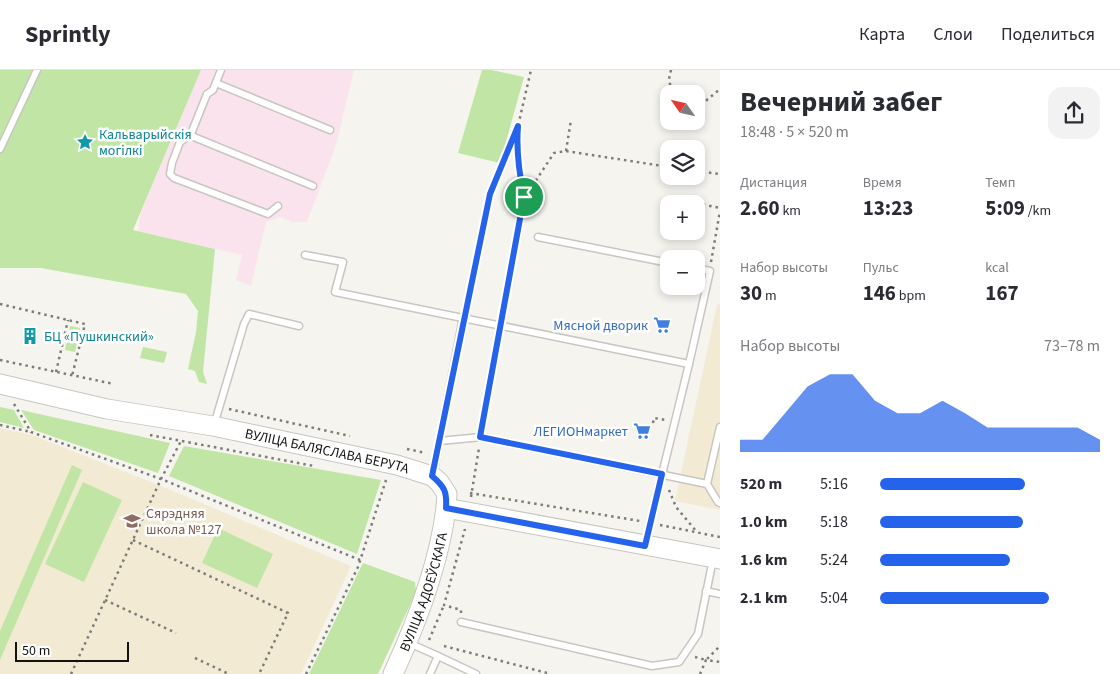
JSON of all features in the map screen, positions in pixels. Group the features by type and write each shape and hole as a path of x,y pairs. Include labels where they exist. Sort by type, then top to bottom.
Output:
{"street":[{"name":"ВУЛІЦА БАЛЯСЛАВА БЕРУТА","path":"0,384 107,409 213,426 379,460 432,476"},
{"path":"432,476 447,494 446,508 717,559"},
{"name":"ВУЛІЦА АДОЕЎСКАГА","path":"393,674 407,643 428,584 444,528 446,508"}],"lane":[{"path":"0,149 37,70"},
{"path":"221,70 213,90 207,94 189,135 180,142 170,174 174,178 268,214 278,206"},
{"path":"216,83 330,130"},
{"path":"189,135 313,186"},
{"path":"538,236 660,261"},
{"path":"305,255 343,262 335,292 689,364"},
{"path":"645,546 710,271 705,270"},
{"path":"213,426 244,324 249,314 299,326"},
{"path":"432,476 463,318"},
{"path":"720,426 707,484 720,503"},
{"path":"440,441 480,437 707,484"},
{"path":"461,622 652,666 679,662 698,634 706,591 717,559"},
{"path":"706,591 720,594"},
{"path":"407,643 476,674"},
{"path":"430,674 438,656"}],"path":[{"path":"463,318 490,194 518,126 531,70"},
{"path":"670,85 668,79 671,70"},
{"path":"705,102 720,89"},
{"path":"566,151 571,120"},
{"path":"518,126 518,160 524,197 470,493 651,523 720,537"},
{"path":"524,197 554,153 566,151 660,166"},
{"path":"705,172 720,174"},
{"path":"705,205 720,209 710,271"},
{"path":"0,304 85,324 72,376"},
{"path":"56,372 68,320"},
{"path":"0,360 114,384"},
{"path":"7,403 23,406"},
{"path":"14,404 31,432"},
{"path":"220,407 352,437"},
{"path":"653,423 654,418 675,422"},
{"path":"0,425 31,432 161,478 360,560"},
{"path":"144,433 317,467"},
{"path":"70,674 161,478 181,441"},
{"path":"399,447 437,456"},
{"path":"662,474 676,507 696,532"},
{"path":"306,674 360,560 386,480"},
{"path":"461,622 461,610 444,605 467,524"},
{"path":"133,540 288,613 259,674"},
{"path":"105,600 176,633"},
{"path":"438,644 551,674"},
{"path":"700,674 706,660 720,646"},
{"path":"685,654 720,662"},
{"path":"195,658 229,674"}],"shaded area":[{"path":"201,70 354,70 336,145 307,222 292,222 280,217 266,222 251,286 236,280 242,255 138,231 140,215"},
{"path":"720,304 720,510 675,501 717,305"},
{"name":"Сярэдняя школа №127","path":"0,428 32,435 159,485 351,566 301,674 0,674"}],"green space":[{"name":"Кальварыйскія могілкі","path":"0,70 201,70 133,230 215,249 203,372 207,384 199,382 195,371 188,369 196,332 198,311 186,294 41,268 0,268"},
{"path":"482,70 524,77 500,163 458,153"},
{"path":"70,326 80,328 75,352 65,350"},
{"path":"143,347 167,352 164,363 140,358"},
{"path":"0,407 14,410 24,428 0,422"},
{"path":"21,410 170,443 158,473 34,430"},
{"path":"184,446 381,480 357,554 169,476"},
{"path":"72,465 82,470 0,660 0,631"},
{"path":"83,482 122,500 84,582 45,564"},
{"path":"218,528 273,554 257,588 202,563"},
{"path":"363,563 415,582 416,592 378,674 309,674"}],"place":[{"name":"Кальварыйскія могілкі","path":"85,142"},
{"name":"Мясной дворик","path":"662,325"},
{"name":"БЦ «Пушкинский»","path":"30,336"},
{"name":"ЛЕГИОНмаркет","path":"642,431"},
{"name":"Сярэдняя школа №127","path":"132,521"}],"route":[{"path":"518,126 518,160 524,197 480,437 662,474 645,546 446,508 447,494 439,482 432,476 490,194 518,126"}]}
